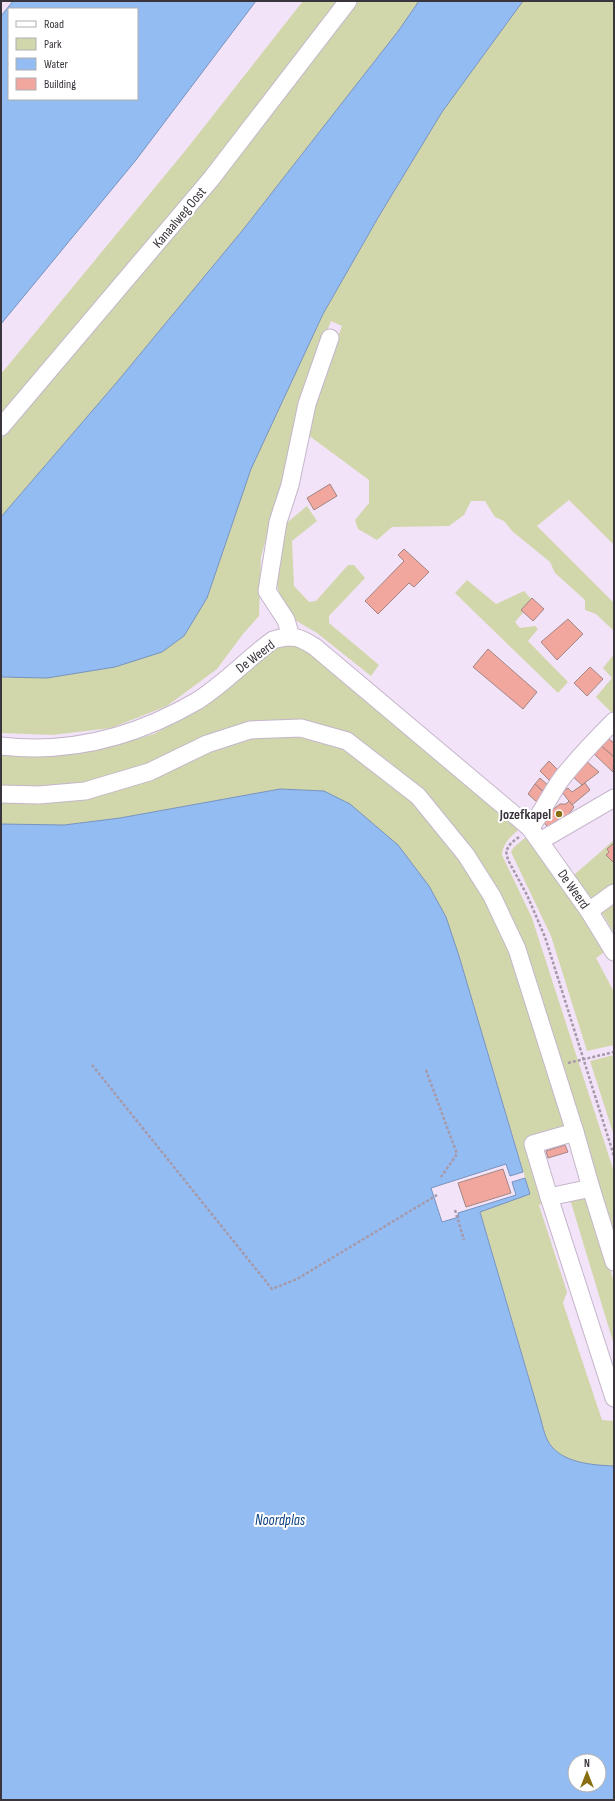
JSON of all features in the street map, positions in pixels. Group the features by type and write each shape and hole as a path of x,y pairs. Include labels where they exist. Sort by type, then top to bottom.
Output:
{"street":[{"name":"Kanaalweg Oost","path":"1,427 211,180 348,1"},
{"path":"291,637 286,620 268,591 278,522 290,485 307,404 330,338"},
{"name":"De Weerd","path":"1,746 21,748 84,745 142,728 198,700 274,640 291,637 302,638 315,647 535,834 589,911 614,952"},
{"path":"535,834 538,818 561,779 588,747 614,721"},
{"path":"1,794 40,795 85,791 149,772 207,744 250,730 301,728 347,741 418,796 466,855 492,896 517,949 575,1132 614,1262"},
{"path":"535,834 614,798"},
{"path":"589,911 614,893"},
{"path":"575,1132 533,1144 614,1398"},
{"path":"549,1197 591,1188"}],"path":[{"path":"535,834 511,843 506,851 508,860 527,895 545,937 614,1156"},
{"path":"554,1066 614,1052"},
{"path":"92,1066 272,1289 297,1279 437,1195"},
{"path":"426,1070 457,1154 441,1177"},
{"path":"455,1210 464,1240"}],"green space":[{"path":"303,1 342,1 265,104 1,423 1,374 185,151"},
{"path":"354,1 419,1 399,30 242,231 117,382 1,517 1,439 64,364"},
{"path":"523,1 614,1 614,545 569,500 537,526 614,603 614,631 596,614 585,610 585,600 555,573 550,562 512,531 504,521 495,517 485,501 471,501 464,515 449,526 392,527 377,540 358,529 355,520 369,503 369,480 308,435 323,376 342,326 331,321 315,362 261,557 259,616 243,634 217,669 167,706 111,728 52,735 1,733 1,677 7,678 184,636 207,598 251,469 323,314 379,216 442,112"},
{"path":"307,506 317,521 292,541 294,586 309,602 316,601 348,565 354,565 365,578 329,616 329,623 379,665 371,676 317,633 295,620 280,597 275,576 282,527"},
{"path":"467,580 496,604 524,591 533,601 515,622 520,628 535,626 538,629 528,641 568,682 558,693 455,593"},
{"path":"288,643 305,647 520,828 506,843 502,855 532,918 614,1172 614,1240 522,951 431,802 392,764 364,744 305,723 78,787 1,789 1,755 29,757 99,750 154,734 205,706 236,681 272,648"},
{"path":"614,654 613,714 596,697 612,678 603,668"},
{"path":"310,734 357,753 416,804 452,846 486,896 509,948 566,1125 528,1137 547,1202 539,1205 567,1292 563,1303 602,1420 614,1421 614,1466 587,1464 569,1459 555,1450 547,1440 544,1432 480,1211 530,1194 459,956 446,917 429,886 323,791 280,789 120,818 64,825 1,824 1,799 42,800 246,736"},
{"path":"525,838 529,838 602,945 603,953 596,958 614,992 614,1045 587,1051 551,936 511,852 514,847"},
{"path":"614,840 614,933 600,910 574,875"},
{"path":"614,1055 614,1136 590,1061"},
{"path":"584,1183 614,1282 614,1345 569,1196"}],"water":[{"path":"13,1 256,1 136,160 1,324 1,16"},
{"path":"419,1 523,1 442,112 379,216 323,314 251,469 207,598 184,636 162,652 115,667 47,678 1,677 1,517 117,382 242,231 399,30"},
{"name":"Noordplas","path":"280,789 324,791 350,804 398,845 429,886 446,917 459,956 523,1172 510,1176 506,1164 431,1188 442,1222 459,1217 458,1213 516,1195 512,1182 525,1178 530,1194 480,1212 544,1432 547,1440 555,1450 569,1459 587,1464 614,1466 614,1800 1,1800 1,824 64,825 120,818"}],"building":[{"path":"330,484 337,496 314,510 307,498"},
{"path":"404,549 429,572 414,587 409,583 378,614 365,601 404,561 398,555"},
{"path":"532,598 544,609 533,621 521,610"},
{"path":"568,619 583,634 557,660 541,642"},
{"path":"488,649 537,692 523,709 473,667"},
{"path":"590,667 603,679 587,696 574,683"},
{"path":"608,738 614,743 614,757 599,744"},
{"path":"599,744 614,757 613,772 593,753"},
{"path":"585,760 599,772 582,785 571,775"},
{"path":"549,761 559,771 549,780 540,771"},
{"path":"540,778 550,787 545,793 535,784"},
{"path":"585,783 590,790 572,805 562,792 568,788 572,792"},
{"path":"535,784 545,794 538,803 528,794"},
{"name":"Jozefkapel","path":"569,801 574,807 568,815 549,828 544,823 547,820 546,817 560,804 566,804"},
{"path":"614,843 614,863 606,855 609,852 607,849"},
{"path":"565,1145 568,1152 548,1158 546,1151"},
{"path":"503,1169 511,1193 466,1207 458,1183"}],"place":[{"name":"Jozefkapel","path":"559,814"}]}
